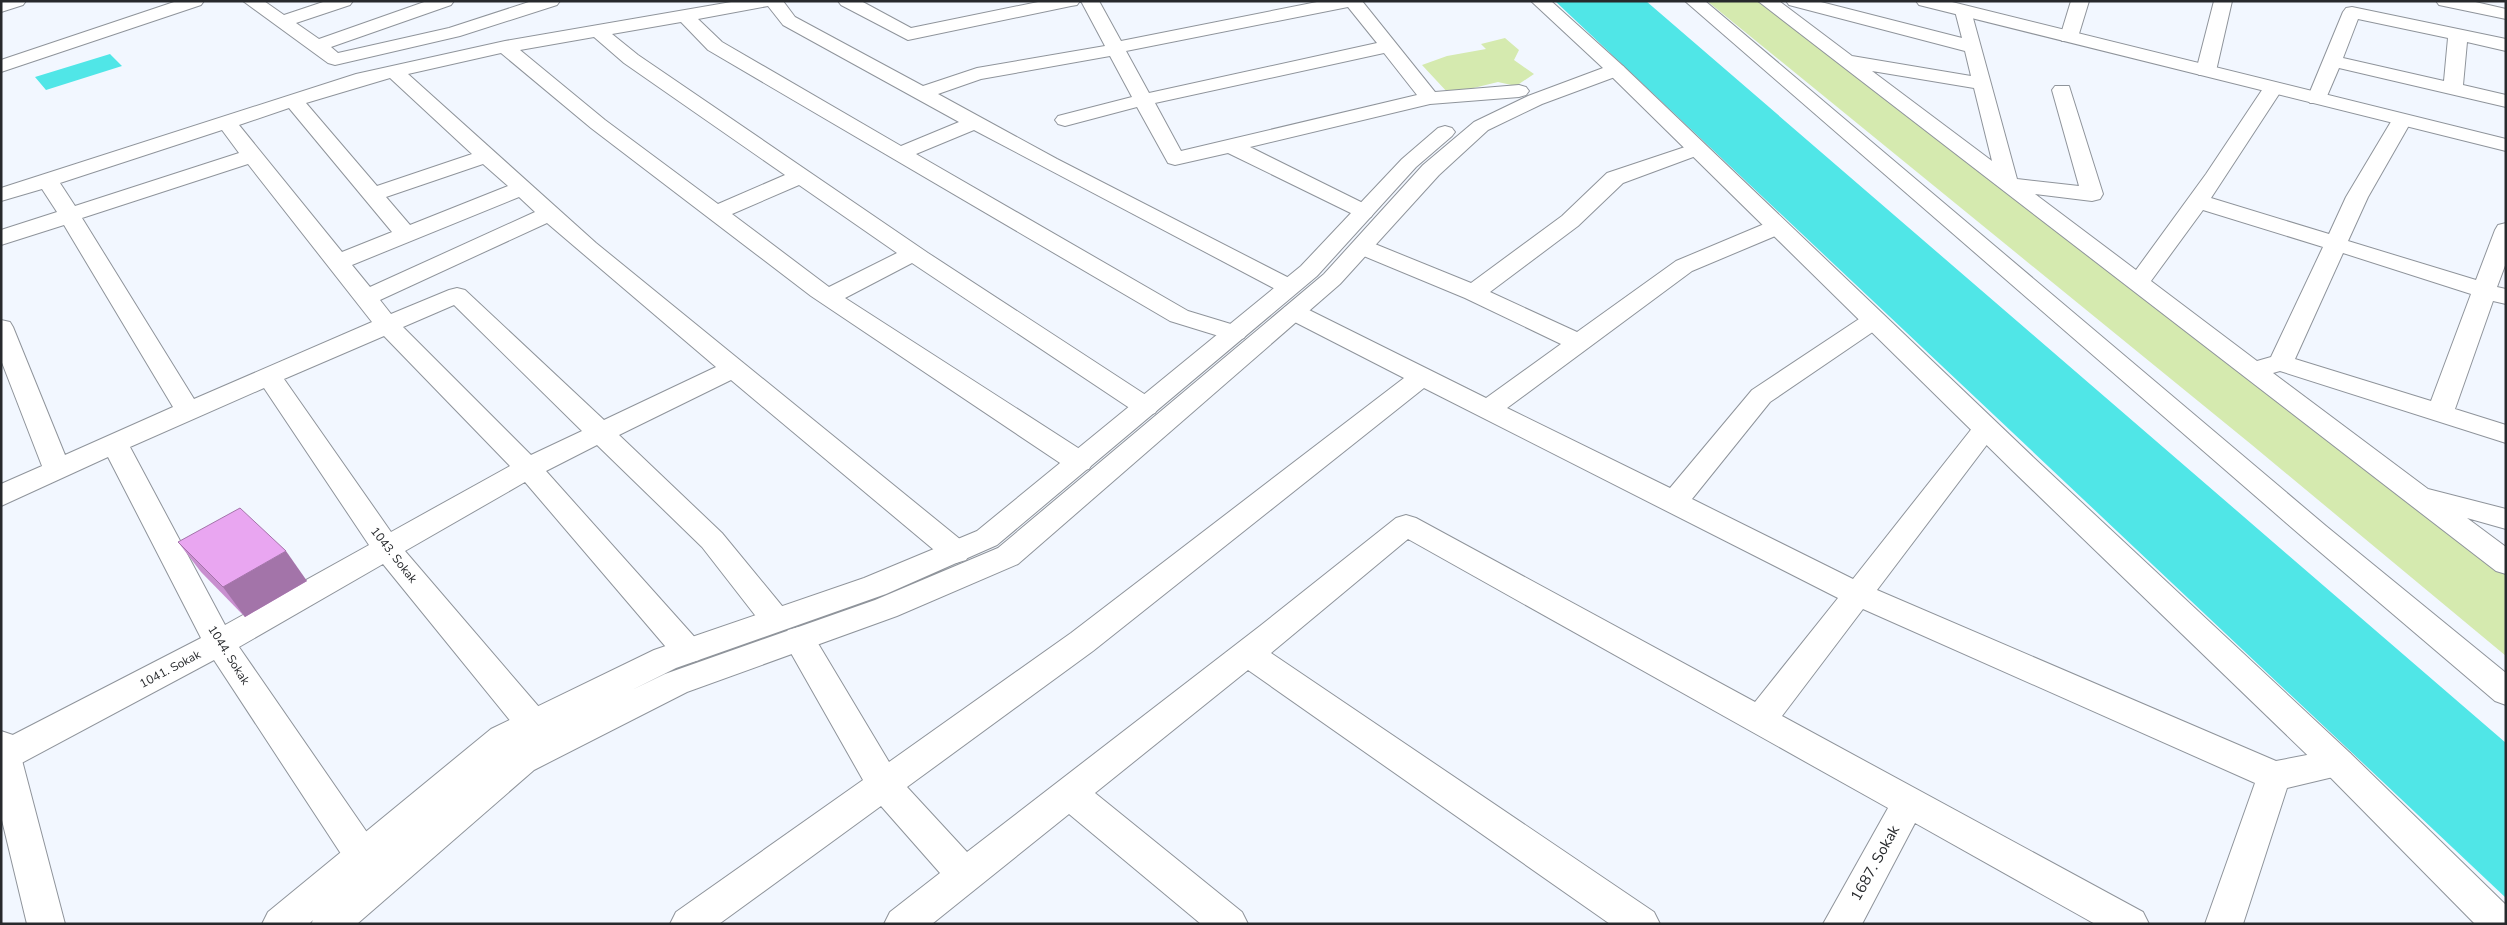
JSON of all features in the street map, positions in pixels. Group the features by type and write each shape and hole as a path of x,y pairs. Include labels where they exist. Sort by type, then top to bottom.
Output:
{"street":[{"path":"1,7 18,1"},
{"path":"1,66 195,1"},
{"path":"252,1 363,78"},
{"path":"282,22 344,1"},
{"path":"317,46 446,1"},
{"path":"335,59 454,32 551,1"},
{"path":"1,195 363,78 505,47 769,1"},
{"path":"773,1 789,21 975,122 1292,300 1423,376 1858,594 2274,776 2338,763"},
{"path":"847,1 908,34 1071,1"},
{"path":"1090,1 1175,160 1430,98 1519,91"},
{"path":"922,93 977,74 1115,49 1352,1 1430,98"},
{"path":"1540,1 1611,65 1986,428 2338,763 2500,924"},
{"path":"1694,1 2316,533 2506,692"},
{"path":"1767,1 2506,563"},
{"path":"1796,1 1973,46"},
{"path":"2069,37 2080,1"},
{"path":"2206,71 2223,1"},
{"path":"2454,2 2506,14"},
{"path":"1937,3 2506,145"},
{"path":"1964,11 2008,184"},
{"path":"2317,99 2352,12 2506,45"},
{"path":"685,16 715,46 1179,316 1235,333"},
{"path":"598,31 631,59 914,254 1146,407"},
{"path":"2453,89 2458,35"},
{"path":"1065,120 1143,100 1390,46"},
{"path":"505,47 598,124 828,297 1079,462"},
{"path":"1846,61 1982,84"},
{"path":"2332,61 2506,101"},
{"path":"281,924 502,739 665,658 688,651 886,608 1008,556 1292,300 1309,271 1363,212 1409,163 1462,118 1519,91 1611,65"},
{"path":"330,924 522,760 875,586 987,538 1235,333 1332,279 1431,170 1481,126 1611,65"},
{"path":"394,71 588,248 956,552"},
{"path":"2138,283 2198,201 2273,88"},
{"path":"2008,184 2092,194 2062,90"},
{"path":"293,100 406,235"},
{"path":"2281,363 2357,198 2402,120"},
{"path":"226,122 387,325 528,468 688,651"},
{"path":"902,154 975,122"},
{"path":"1231,146 1363,212"},
{"path":"1472,294 1570,222 1615,178 1697,149"},
{"path":"1,238 253,156"},
{"path":"372,195 486,156"},
{"path":"716,213 801,176"},
{"path":"48,180 188,411"},
{"path":"338,262 522,188"},
{"path":"2198,201 2495,294"},
{"path":"366,298 550,214"},
{"path":"1488,409 1684,266 1777,227"},
{"path":"2440,414 2495,294 2506,230"},
{"path":"1362,247 1472,294 1579,343"},
{"path":"828,297 914,254"},
{"path":"1,496 114,443 457,295 712,540 788,630 884,785 965,876"},
{"path":"1674,502 1761,396 1874,320"},
{"path":"1,327 57,470"},
{"path":"2253,371 2281,363 2506,434"},
{"name":"1041. Sokak","path":"3,751 219,643 528,468 734,368"},
{"name":"1043. Sokak","path":"269,376 387,549 533,724"},
{"path":"689,924 1082,642 1423,376"},
{"path":"1760,720 1986,428"},
{"name":"1044. Sokak","path":"114,443 219,643 362,855"},
{"path":"2415,494 2506,519"},
{"path":"903,924 1247,654 1406,524 2130,924"},
{"path":"1247,654 1641,924"},
{"path":"3,751 46,924"},
{"path":"2224,924 2274,776"},
{"path":"1069,793 1229,924"},
{"name":"1687. Sokak","path":"1842,924 1909,802"}],"green space":[{"path":"1707,1 1759,1 2506,574 2506,656 2252,445"},
{"path":"1505,38 1519,50 1514,60 1534,74 1516,86 1498,82 1449,94 1422,65 1447,56 1486,49 1481,44"}],"water":[{"path":"1555,1 1646,1 2506,743 2506,898"},
{"path":"110,54 122,66 46,90 35,77"}],"building":[{"path":"240,508 286,551 223,587 178,542"}]}
